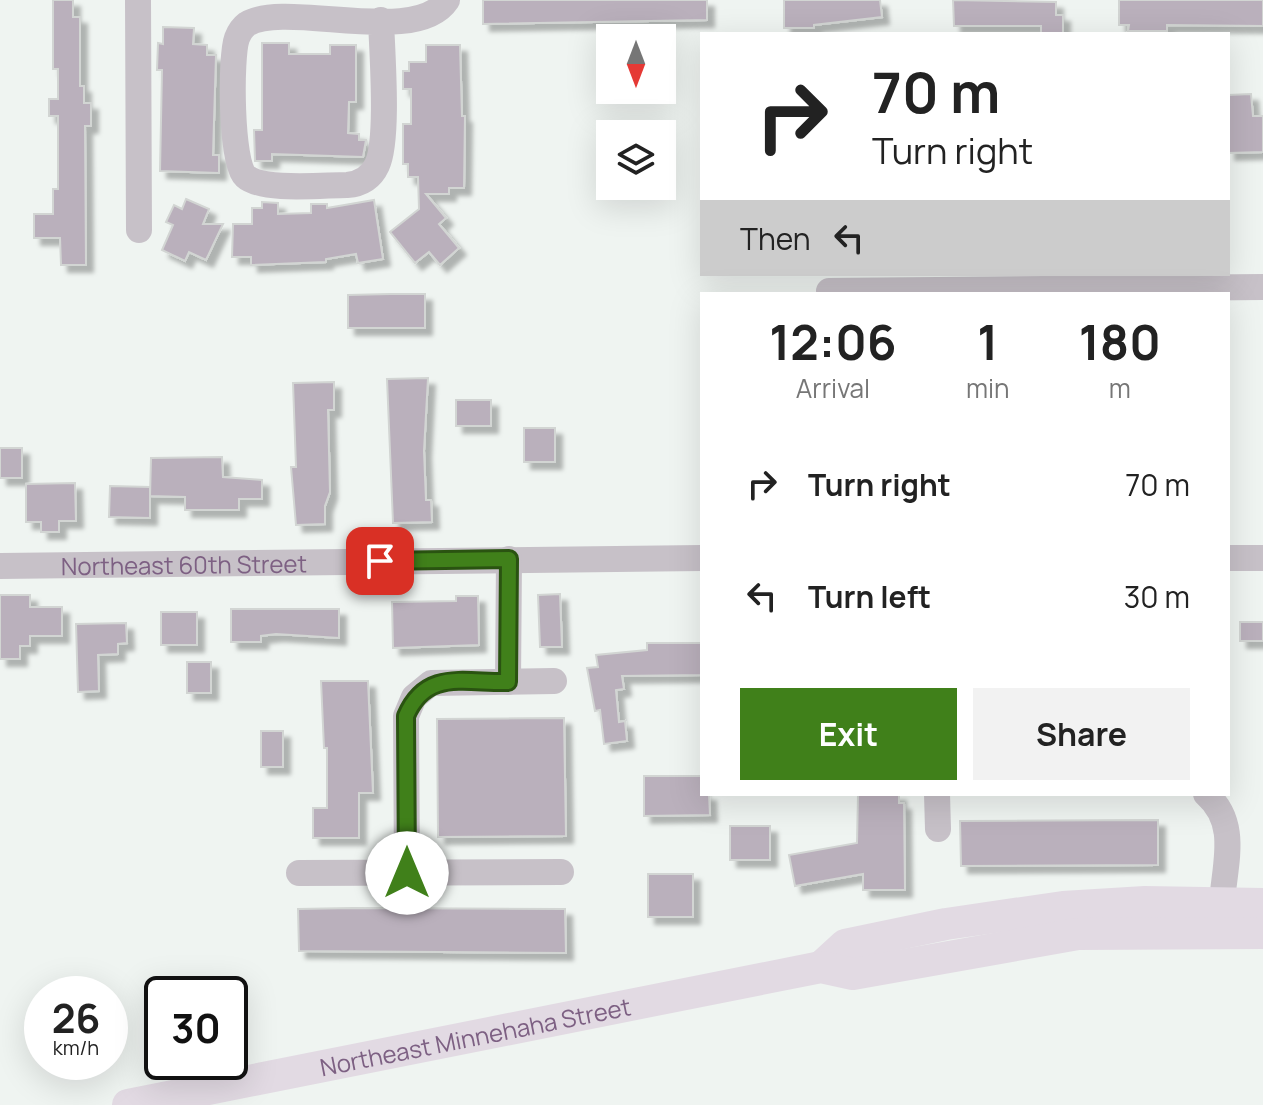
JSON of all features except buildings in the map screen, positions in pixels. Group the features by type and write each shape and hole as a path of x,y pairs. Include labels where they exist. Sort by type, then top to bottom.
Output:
{"main road":[{"name":"Northeast Minnehaha Street","path":"821,967 845,945 946,924 1063,907 1222,902 1263,904"},
{"name":"Northeast Minnehaha Street","path":"128,1105 821,967 853,974 1078,934 1159,931 1263,933"}],"street":[{"path":"138,0 139,230"},
{"path":"381,20 382,150 371,174 360,183 347,185 264,185 245,177 237,166 235,149 235,46 243,28 267,17 381,20 429,16 447,0"},
{"path":"829,291 911,281 1137,281 1263,287"},
{"name":"Northeast 60th Street","path":"0,566 700,558"},
{"path":"1230,558 1263,558"},
{"path":"508,682 509,559"},
{"path":"407,873 406,716 414,697 431,683 554,681"},
{"path":"937,796 938,829"},
{"path":"1208,796 1220,808 1228,825 1222,902"},
{"path":"299,873 561,872"}],"route":[{"path":"380,561 509,559 508,682 431,683 414,697 406,716 407,873"}]}
